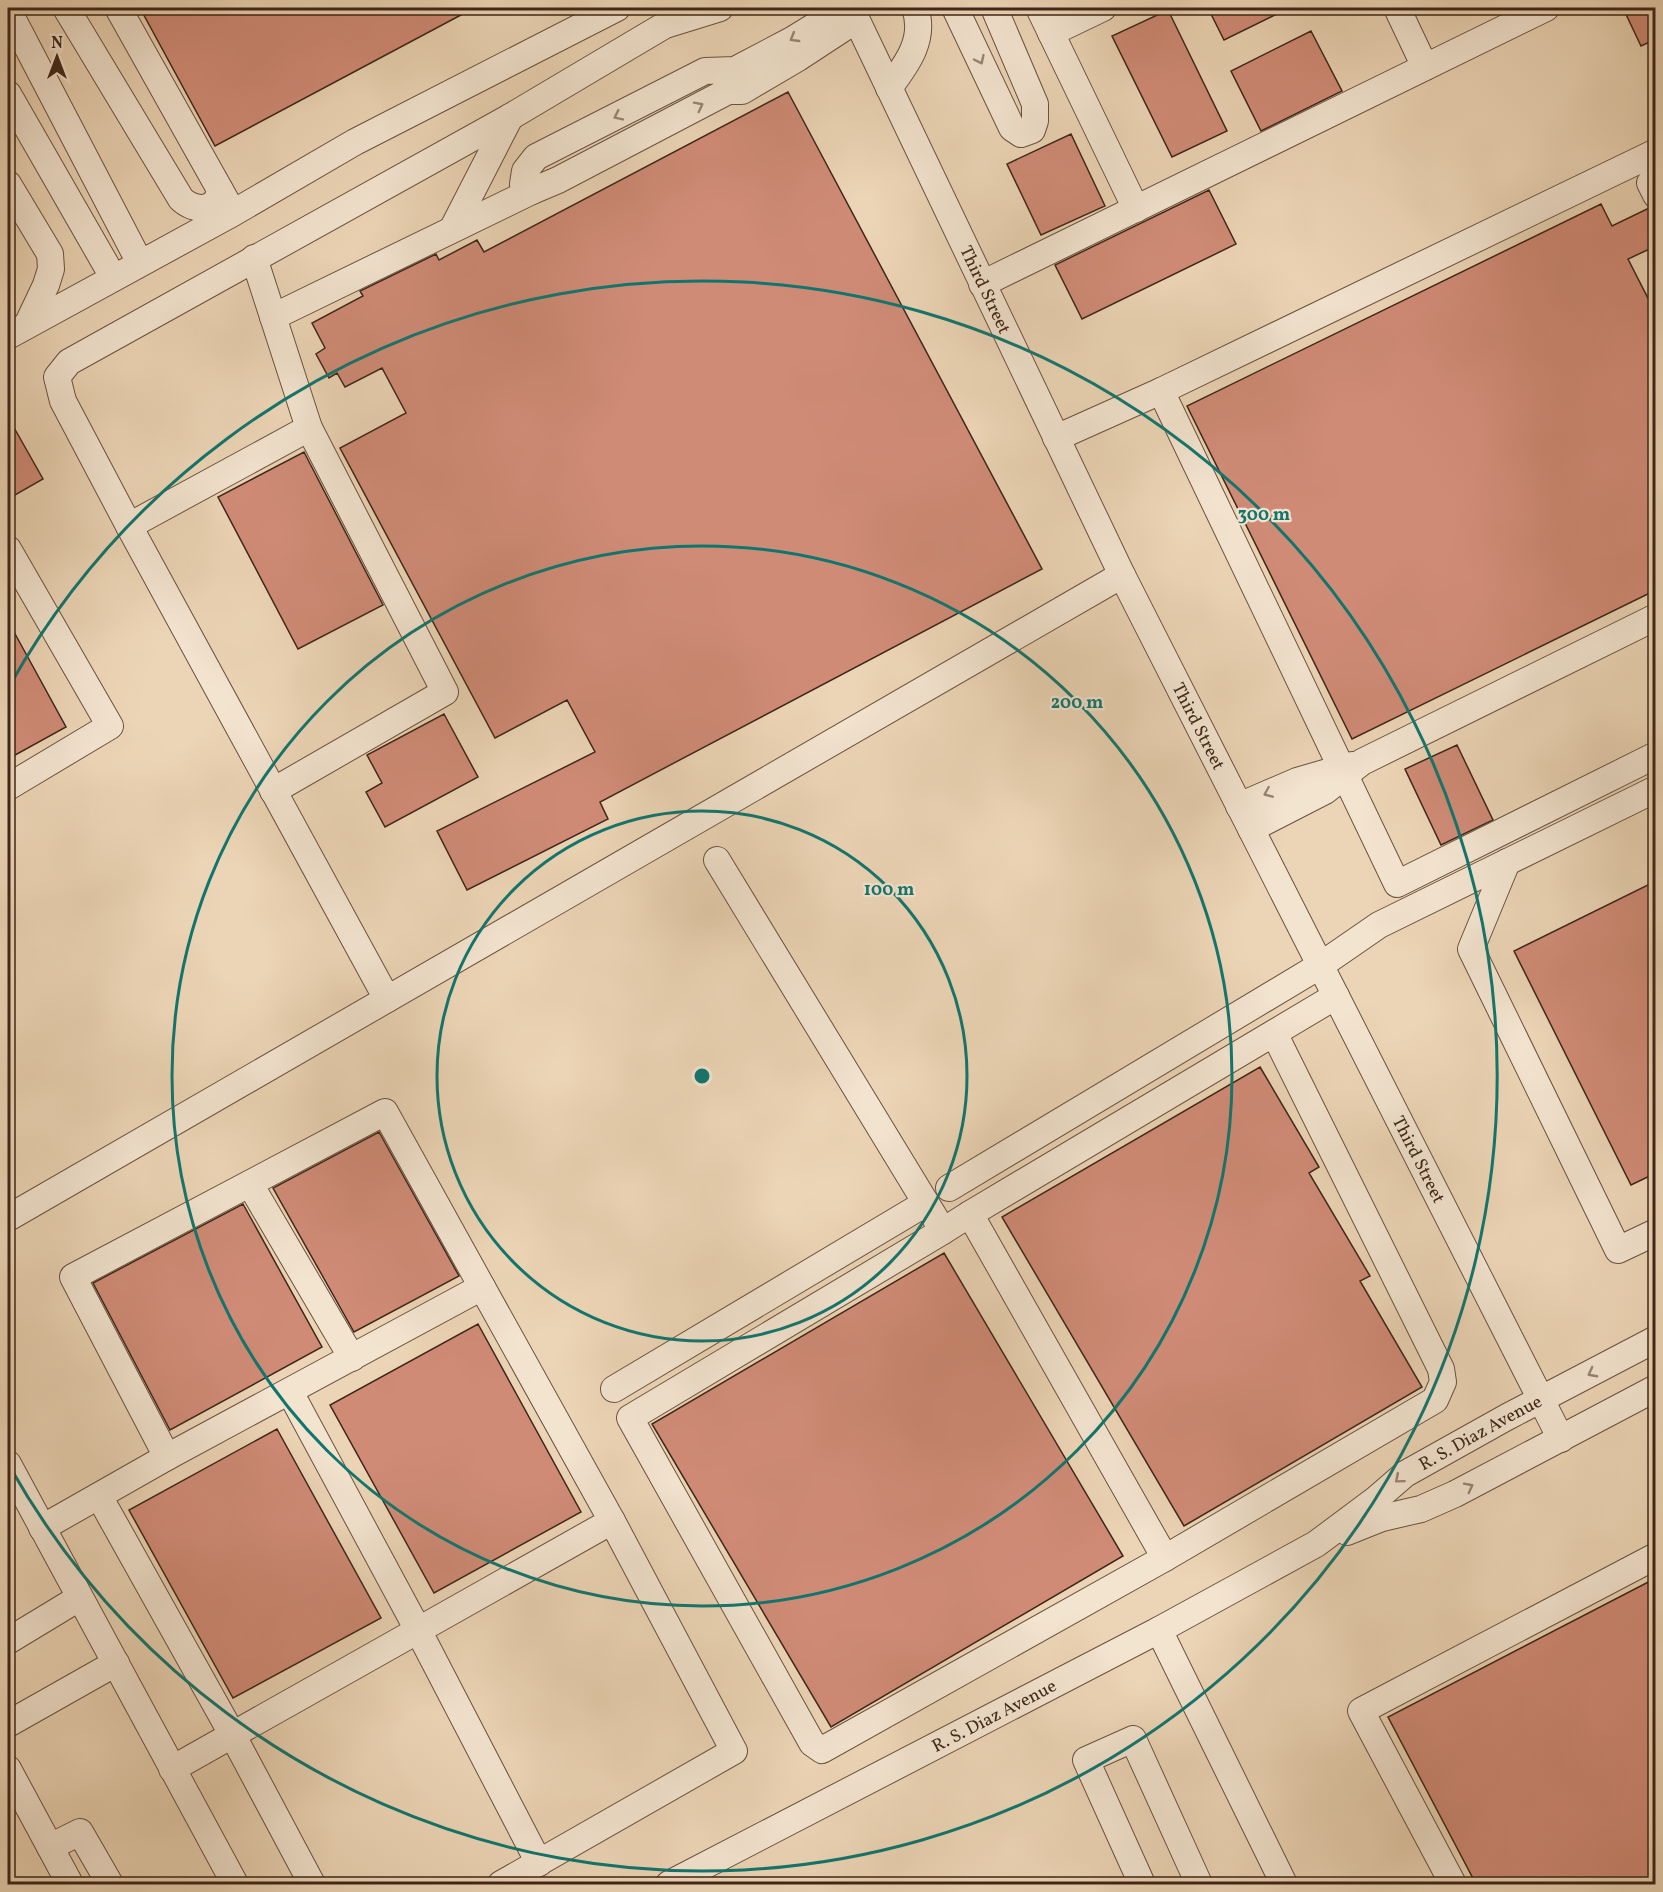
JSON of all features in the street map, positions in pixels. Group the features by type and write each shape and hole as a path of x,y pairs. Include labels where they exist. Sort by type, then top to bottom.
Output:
{"street":[{"path":"66,8 181,199 201,210 216,203 220,190"},
{"path":"118,8 233,213"},
{"path":"18,330 233,213 355,142 617,8"},
{"path":"387,999 129,526 63,401 57,377 69,362 510,117 665,25 720,8"},
{"path":"889,88 910,61 918,36 918,18 915,8"},
{"path":"955,8 1012,128 1021,134 1032,130 1035,121 1035,104 994,8"},
{"path":"1039,8 1136,209"},
{"path":"1051,33 1103,8"},
{"path":"1397,8 1425,67"},
{"path":"982,284 1546,8"},
{"path":"8,10 140,263"},
{"path":"273,317 532,190 558,180 728,91 742,91 798,58 850,12"},
{"name":"Third Street","path":"850,12 889,88 1122,575 1561,1439"},
{"path":"8,94 113,277"},
{"path":"453,228 510,117"},
{"path":"1056,438 1161,391 1656,152"},
{"path":"8,184 50,254 51,269 46,285 18,330"},
{"path":"254,258 309,428 445,692 273,791"},
{"path":"1161,391 1349,768 1397,884 1656,755"},
{"path":"129,526 309,428"},
{"path":"8,549 110,726 8,787"},
{"path":"8,1218 1122,575"},
{"path":"1239,806 1298,781 1349,768 1656,617"},
{"path":"1251,829 1325,791 1349,768"},
{"path":"949,1188 1321,965 1379,926 1656,789"},
{"path":"717,860 943,1231"},
{"path":"1507,862 1471,949 1618,1250 1656,1232"},
{"path":"1274,1033 1441,1369 1443,1382 1435,1400 1165,1558 822,1750 812,1743 630,1418 970,1215 1274,1033 1336,996"},
{"path":"167,1457 73,1277 385,1112 612,1521 734,1751 501,1884"},
{"path":"250,1184 352,1358"},
{"path":"614,1389 926,1203"},
{"path":"970,1215 1165,1558"},
{"path":"42,1528 167,1457 482,1287"},
{"name":"R. S. Diaz Avenue","path":"1316,1544 1375,1500 1405,1474 1656,1340"},
{"name":"R. S. Diaz Avenue","path":"669,1884 1159,1630 1316,1544 1382,1518 1421,1509 1455,1494 1656,1388"},
{"path":"290,1392 418,1630 539,1863"},
{"path":"8,1464 234,1884"},
{"path":"99,1496 232,1734 312,1884"},
{"path":"172,1768 612,1521"},
{"path":"1453,1884 1361,1711 1656,1556"},
{"path":"8,1641 79,1598"},
{"path":"1159,1630 1284,1884"},
{"path":"8,1725 116,1663"},
{"path":"1142,1884 1086,1760 1133,1739 1199,1884"},
{"path":"8,1769 70,1884"},
{"path":"50,1847 80,1832 110,1884"},
{"path":"1261,1884 1269,1854"}],"building":[{"path":"140,8 474,8 215,146"},
{"path":"1208,8 1289,8 1224,40"},
{"path":"1623,8 1656,8 1656,39 1641,46"},
{"path":"1168,10 1227,131 1172,157 1112,36"},
{"path":"1311,31 1342,91 1261,131 1231,71"},
{"path":"788,92 1042,569 600,802 608,819 467,890 437,831 595,752 567,700 495,738 340,448 406,413 382,368 345,387 337,373 329,378 316,354 325,348 312,323 363,296 360,291 436,254 439,260 477,240 484,252"},
{"path":"1071,134 1105,206 1041,235 1007,164"},
{"path":"1209,190 1236,244 1082,319 1055,265"},
{"path":"1601,204 1612,226 1649,208 1656,216 1656,246 1628,259 1656,314 1656,590 1352,739 1187,406"},
{"path":"8,417 43,479 8,499"},
{"path":"304,452 383,605 298,649 218,497"},
{"path":"8,621 66,727 8,759"},
{"path":"444,714 478,777 385,827 366,792 382,783 367,755"},
{"path":"1457,745 1493,820 1441,845 1405,769"},
{"path":"1656,881 1656,1173 1631,1185 1514,951"},
{"path":"1260,1067 1319,1167 1309,1173 1370,1276 1360,1281 1422,1387 1184,1526 1002,1217"},
{"path":"379,1132 459,1276 354,1332 273,1188"},
{"path":"243,1204 322,1347 170,1430 93,1283"},
{"path":"944,1253 1123,1556 831,1727 652,1424"},
{"path":"478,1324 581,1512 434,1593 330,1405"},
{"path":"277,1429 381,1618 233,1698 129,1510"},
{"path":"1656,1578 1656,1875 1638,1884 1476,1884 1388,1717"}]}
